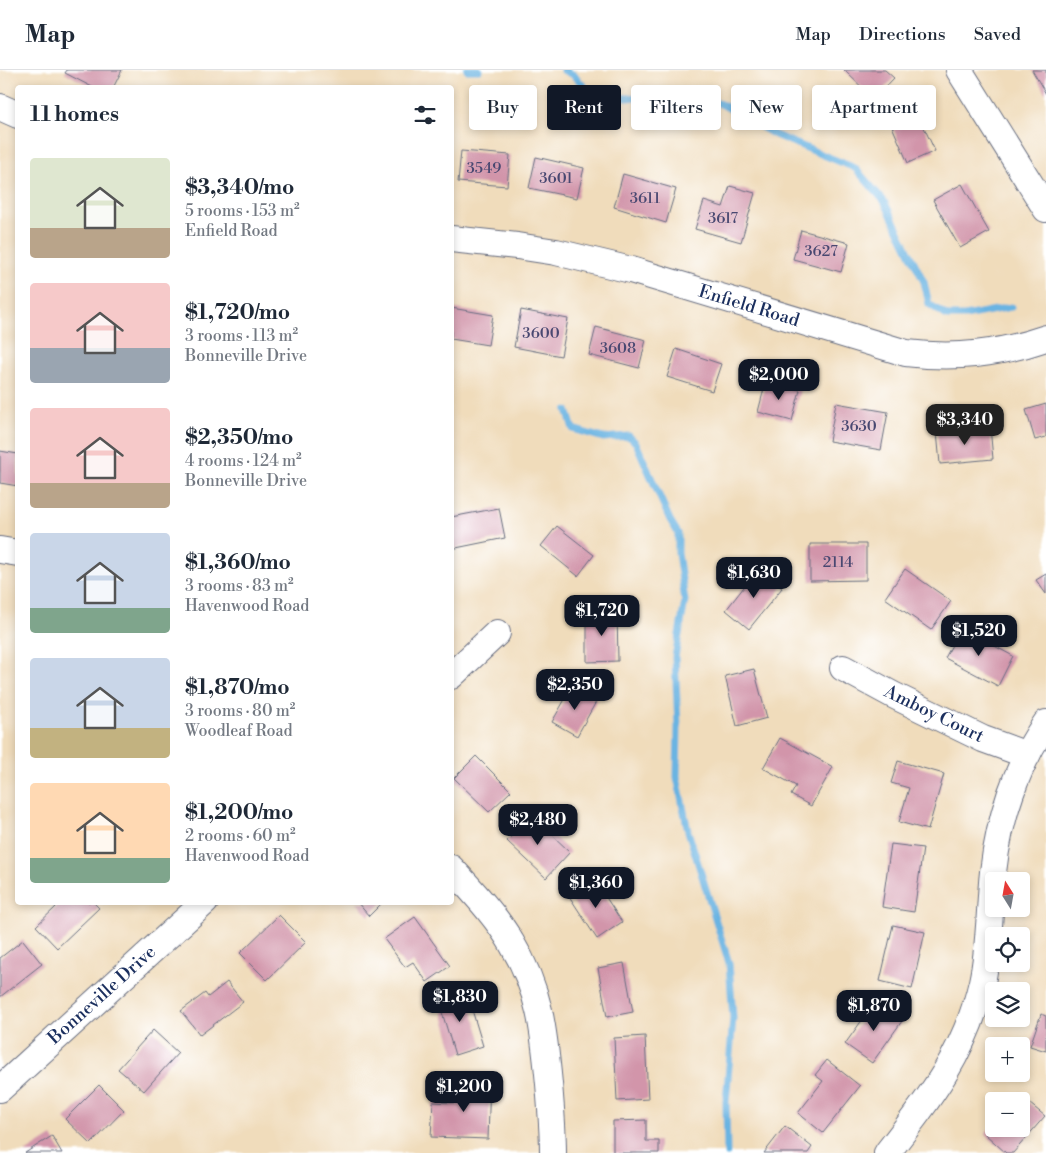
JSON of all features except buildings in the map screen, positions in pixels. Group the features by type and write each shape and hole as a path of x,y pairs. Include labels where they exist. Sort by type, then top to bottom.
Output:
{"street":[{"path":"959,70 1046,209"},
{"path":"0,107 15,114"},
{"name":"Enfield Road","path":"454,239 556,252 631,270 906,353 967,356 1007,350 1046,338"},
{"path":"0,550 15,552"},
{"path":"454,673 497,633"},
{"name":"Amboy Court","path":"843,668 983,739 1027,755"},
{"path":"887,1153 938,1086 960,1046 976,1003 986,959 993,872 1003,819 1017,776 1046,723"},
{"path":"454,872 500,926 511,942 536,996 545,1034 554,1153"},
{"name":"Bonneville Drive","path":"0,1089 202,905"}],"waterway":[{"path":"467,70 479,70"},
{"path":"563,70 574,75 589,92 605,97 628,98 670,93 699,96 723,105 775,135 855,168 884,201 924,282 929,304 947,316 965,316 1011,307"},
{"path":"567,410 573,429 603,438 629,436 636,443 670,520 678,533 678,553 685,601 675,657 678,726 677,777 688,831 729,963 733,1018 726,1102 727,1153"}]}
